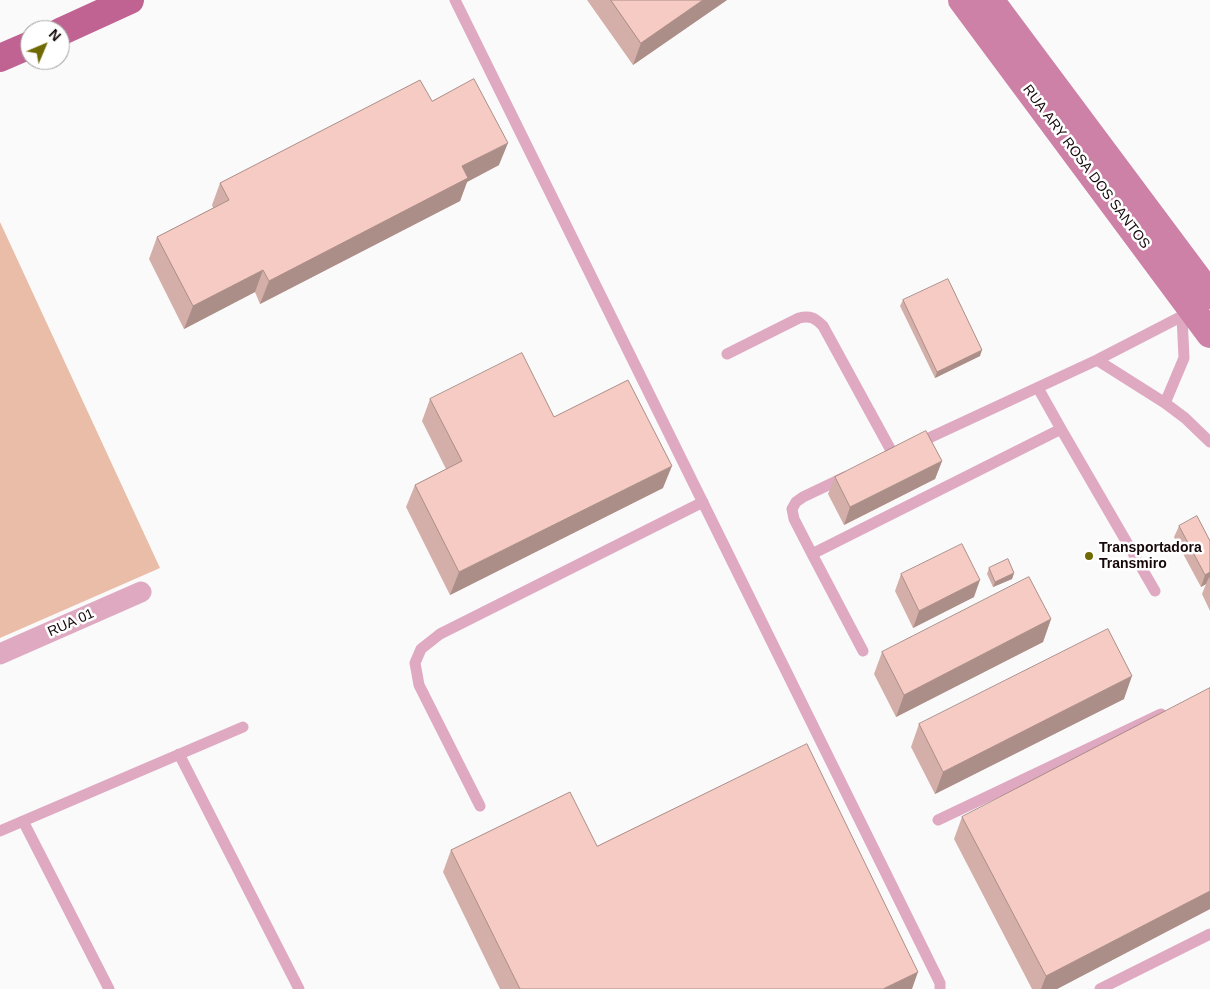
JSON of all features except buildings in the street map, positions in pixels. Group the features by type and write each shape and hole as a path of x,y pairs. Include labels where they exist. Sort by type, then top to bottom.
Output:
{"main road":[{"path":"70,27 130,0"},
{"name":"RUA ARY ROSA DOS SANTOS","path":"962,0 1198,306"},
{"name":"RUA ARY ROSA DOS SANTOS","path":"990,0 1198,306 1210,334"},
{"path":"0,58 20,49"}],"street":[{"name":"RUA 01","path":"0,654 141,592"}],"lane":[{"path":"455,0 936,974 940,983 940,989"},
{"path":"727,354 799,318 813,317 823,326 889,456 1098,360 1198,306"},
{"path":"1165,403 1184,358 1198,306"},
{"path":"1098,360 1186,418 1210,442"},
{"path":"1038,388 1155,591"},
{"path":"812,554 1061,429"},
{"path":"852,474 803,497 796,502 792,509 794,518 863,651"},
{"path":"480,806 419,685 415,663 422,649 440,634 703,502"},
{"path":"938,820 1175,708"},
{"path":"0,831 243,727"},
{"path":"179,754 299,989"},
{"path":"23,821 110,989"},
{"path":"1100,989 1210,934"}],"shaded area":[{"path":"0,222 160,568 0,638"}],"place":[{"name":"Transportadora Transmiro","path":"1089,556"}]}
